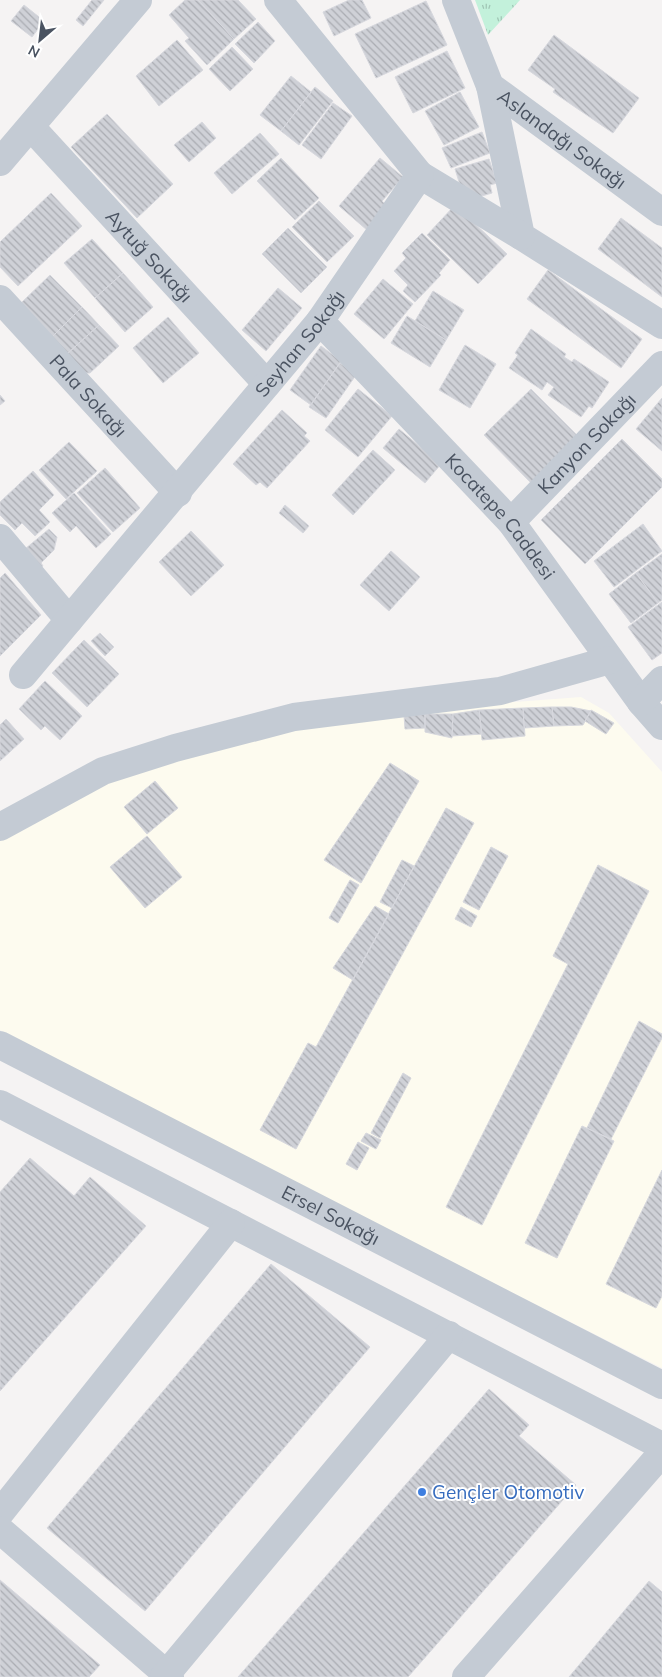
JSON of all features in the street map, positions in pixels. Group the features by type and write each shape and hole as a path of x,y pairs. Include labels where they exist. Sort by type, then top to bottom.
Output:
{"street":[{"path":"0,162 138,0"},
{"path":"278,0 420,175 662,325"},
{"name":"Aslandağı Sokağı","path":"456,0 490,86 662,212"},
{"path":"490,86 521,236"},
{"name":"Aytuğ Sokağı","path":"31,127 267,384"},
{"name":"Seyhan Sokağı","path":"23,675 320,321 420,175"},
{"name":"Pala Sokağı","path":"0,299 178,492"},
{"name":"Kocatepe Caddesi","path":"320,321 511,522 641,702 662,726"},
{"name":"Kanyon Sokağı","path":"511,522 662,365"},
{"path":"0,538 68,620"},
{"path":"0,827 103,771 175,748 294,717 500,691 610,660"},
{"path":"641,702 662,680"},
{"name":"Ersel Sokağı","path":"0,1045 662,1385"},
{"path":"2,1107 662,1446"},
{"path":"0,1513 231,1223"},
{"path":"0,1530 167,1676 449,1335"},
{"path":"466,1677 662,1453"}],"shaded area":[{"path":"581,697 609,713 662,772 662,1368 41,1055 0,1030 0,841 46,801 114,770 373,713"}],"green space":[{"path":"475,0 520,0 488,35"}],"building":[{"path":"92,0 104,0 83,26 76,20"},
{"path":"185,0 198,0 234,39 207,65 185,41 189,38 169,15"},
{"path":"198,0 238,0 256,19 234,39"},
{"path":"349,0 362,0 371,18 334,36 323,12"},
{"path":"426,1 447,45 376,78 355,34"},
{"path":"24,5 44,21 32,37 11,21"},
{"path":"258,22 275,41 254,63 235,44"},
{"path":"554,35 639,98 613,133 553,92 555,89 528,70"},
{"path":"177,40 203,70 159,106 136,76"},
{"path":"232,47 253,69 230,91 209,69"},
{"path":"447,51 465,88 413,113 395,77"},
{"path":"291,76 311,92 281,131 260,115"},
{"path":"315,87 333,101 299,145 281,131"},
{"path":"460,92 479,127 444,145 425,111"},
{"path":"333,103 352,116 321,159 302,145"},
{"path":"107,114 173,184 137,218 71,147"},
{"path":"202,122 216,138 189,162 174,145"},
{"path":"482,132 490,153 451,168 442,148"},
{"path":"260,133 279,154 232,194 214,173"},
{"path":"281,158 319,198 295,220 257,181"},
{"path":"380,158 403,177 382,201 387,206 367,230 339,206"},
{"path":"489,159 497,183 490,185 492,193 465,201 455,169"},
{"path":"51,193 82,226 18,286 0,267 0,242"},
{"path":"319,201 354,236 327,262 292,227"},
{"path":"455,205 507,254 478,284 427,235"},
{"path":"621,218 662,248 662,297 598,249"},
{"path":"288,228 327,267 301,293 262,254"},
{"path":"422,233 450,260 439,273 441,275 415,302 403,291 408,285 394,271 406,258 402,253"},
{"path":"92,239 123,273 95,298 64,263"},
{"path":"548,270 642,339 621,368 527,299"},
{"path":"123,273 153,307 125,332 95,298"},
{"path":"50,275 82,307 51,338 19,305"},
{"path":"383,279 413,304 384,339 354,314"},
{"path":"278,288 302,308 266,351 242,330"},
{"path":"433,291 464,310 446,340 415,321"},
{"path":"82,307 99,325 67,354 51,338"},
{"path":"407,316 446,340 430,367 391,343"},
{"path":"168,317 199,353 163,383 133,348"},
{"path":"99,325 119,346 90,373 84,373 67,354"},
{"path":"531,329 566,354 564,357 572,362 574,359 609,382 592,408 589,406 581,417 548,395 554,387 547,382 542,390 509,368 518,355 515,353"},
{"path":"465,345 496,364 470,408 439,390"},
{"path":"321,346 341,361 311,405 290,390"},
{"path":"340,363 356,375 326,418 309,407"},
{"path":"358,389 392,416 358,457 325,430"},
{"path":"531,389 578,436 531,483 484,435"},
{"path":"0,395 5,401 0,405"},
{"path":"662,398 662,451 636,429"},
{"path":"282,410 307,433 304,436 310,441 267,488 260,482 256,485 233,464"},
{"path":"399,429 441,464 425,483 383,448"},
{"path":"622,439 662,479 662,487 585,564 541,520"},
{"path":"69,442 97,471 66,499 39,470"},
{"path":"373,450 395,470 353,515 332,495"},
{"path":"105,468 140,508 113,532 77,493"},
{"path":"33,471 54,495 39,510 50,522 35,536 22,523 15,530 0,515 0,502"},
{"path":"74,493 111,534 96,548 76,526 70,532 52,513"},
{"path":"285,505 309,526 303,533 279,513"},
{"path":"643,524 662,551 614,587 594,561"},
{"path":"49,529 57,537 54,550 41,563 43,566 36,571 19,554"},
{"path":"191,531 224,565 191,596 159,562"},
{"path":"391,551 420,577 389,611 360,585"},
{"path":"662,554 662,600 658,603 636,573"},
{"path":"5,573 41,615 0,656 0,578"},
{"path":"636,573 658,603 631,623 609,594"},
{"path":"662,602 662,653 652,660 628,627"},
{"path":"100,633 114,647 105,656 91,641"},
{"path":"84,640 119,674 87,707 52,673"},
{"path":"45,681 82,716 60,740 45,726 41,730 19,709"},
{"path":"552,707 571,707 591,711 583,725 554,726"},
{"path":"552,707 554,726 524,728 523,708"},
{"path":"523,708 525,736 482,740 479,710"},
{"path":"479,710 482,734 452,736 453,714"},
{"path":"591,710 614,723 606,734 585,721"},
{"path":"425,714 453,714 452,738 425,732"},
{"path":"425,714 425,728 405,729 404,715"},
{"path":"6,719 24,739 0,761 0,725"},
{"path":"390,763 419,781 361,883 324,860"},
{"path":"155,781 178,808 147,834 124,807"},
{"path":"446,808 474,823 296,1149 260,1130 308,1043 316,1047"},
{"path":"147,836 182,877 145,908 110,867"},
{"path":"491,847 508,856 479,910 463,902"},
{"path":"402,860 414,866 392,908 380,902"},
{"path":"598,865 649,891 482,1225 446,1207 568,964 553,956"},
{"path":"350,880 359,885 338,923 329,918"},
{"path":"375,906 389,914 353,980 333,968"},
{"path":"461,907 477,916 471,927 455,919"},
{"path":"639,1021 662,1034 662,1038 611,1139 587,1128"},
{"path":"403,1073 411,1078 380,1138 371,1133"},
{"path":"582,1126 614,1141 557,1258 525,1243"},
{"path":"366,1133 381,1140 376,1149 361,1141"},
{"path":"358,1142 369,1148 357,1170 346,1164"},
{"path":"30,1158 74,1196 90,1177 146,1226 0,1391 0,1192"},
{"path":"662,1170 662,1296 656,1308 606,1284"},
{"path":"271,1264 370,1347 145,1611 47,1528"},
{"path":"489,1389 529,1425 519,1436 576,1485 408,1677 238,1677"},
{"path":"0,1580 100,1665 89,1677 0,1677"},
{"path":"649,1581 662,1592 662,1677 569,1677"}],"place":[{"name":"Gençler Otomotiv","path":"422,1492"}]}
